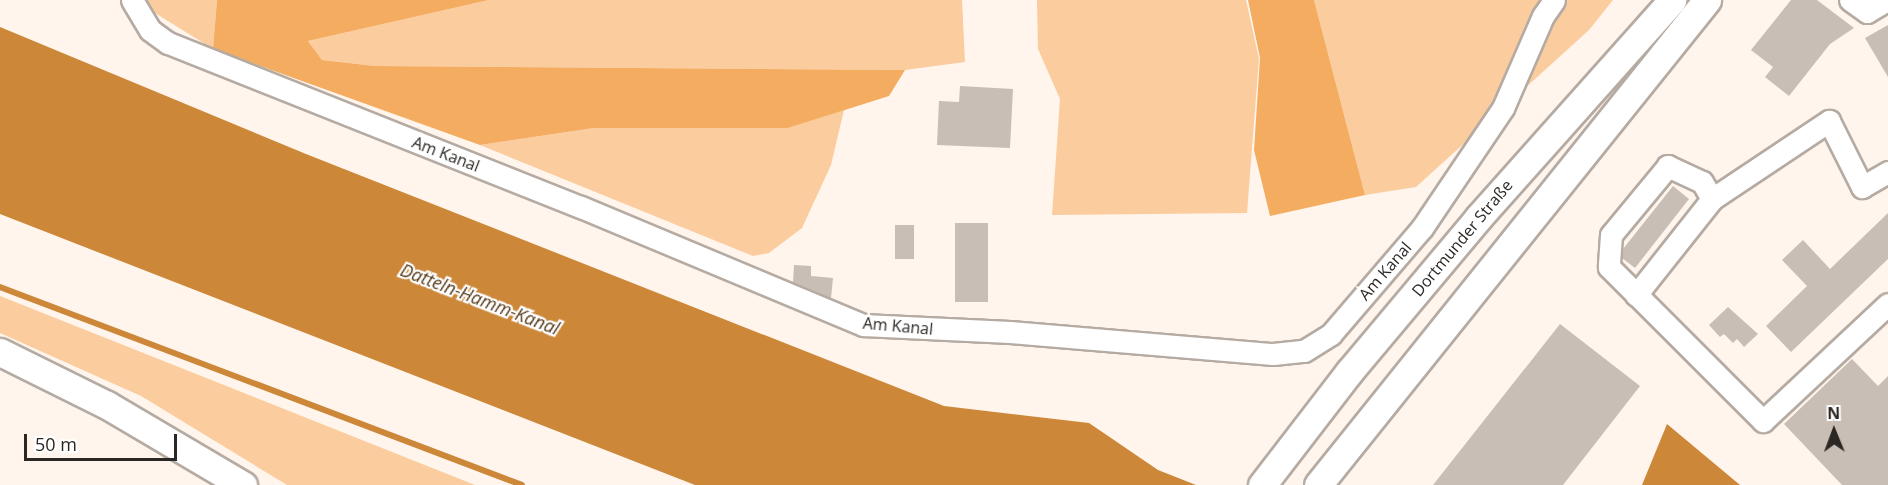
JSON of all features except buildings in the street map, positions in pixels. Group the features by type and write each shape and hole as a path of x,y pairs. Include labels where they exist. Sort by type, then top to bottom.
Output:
{"main road":[{"name":"Dortmunder Straße","path":"1263,485 1349,372 1478,218 1672,0"},
{"path":"1318,485 1707,0"},
{"path":"0,352 107,405 243,485"}],"lane":[{"name":"Am Kanal","path":"132,0 150,30 168,43 581,207 863,326 1010,333 1272,354 1304,351 1330,334 1422,228 1503,108 1543,16 1554,0"},
{"path":"1850,0 1867,12 1887,0"},
{"path":"1636,295 1712,199 1829,121 1862,187 1888,172"},
{"path":"1712,199 1702,182 1668,166 1611,235 1609,267 1763,421 1888,304"}],"shaded area":[{"path":"134,0 217,0 213,49"},
{"path":"217,0 489,0 308,41 322,60 375,66 905,70 889,96 788,128 594,128 480,145 213,49"},
{"path":"489,0 962,0 965,62 905,70 375,66 322,60 308,41"},
{"path":"1037,0 1246,0 1259,59 1247,213 1052,215 1060,99 1038,49"},
{"path":"1248,0 1314,0 1365,195 1270,216 1254,150 1260,58"},
{"path":"1314,0 1613,0 1589,30 1416,187 1365,195"},
{"path":"844,110 831,165 802,228 769,253 753,256 480,145 594,128 788,128"},
{"path":"0,296 475,485 287,485 141,396 0,333"}],"water":[{"name":"Datteln-Hamm-Kanal","path":"0,27 306,154 944,406 1089,423 1158,470 1196,485 695,485 0,214"},
{"path":"1667,424 1740,485 1642,485"}],"waterway":[{"path":"0,287 522,485"}]}
